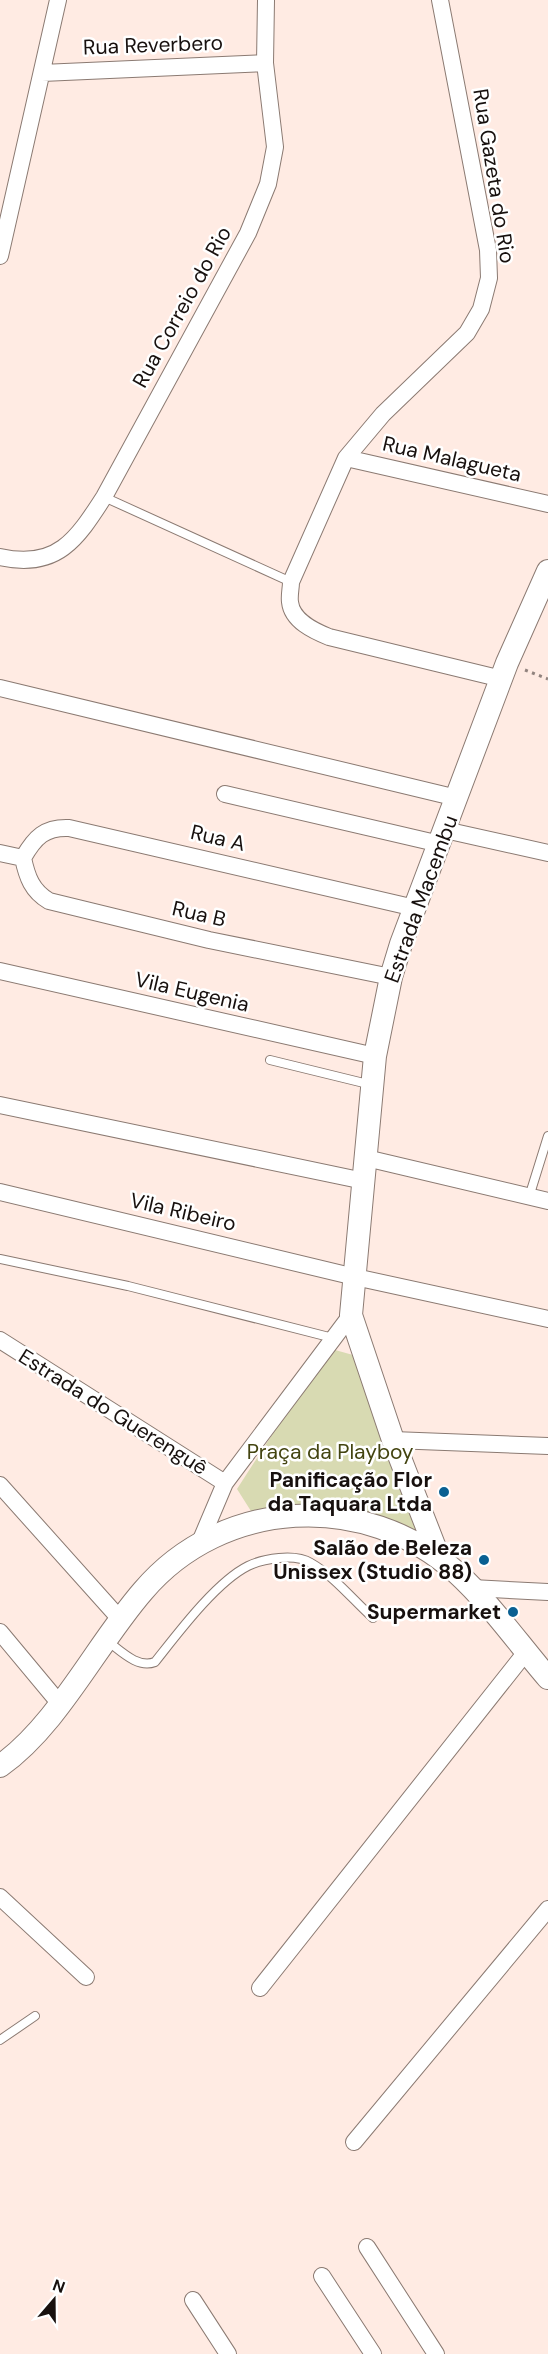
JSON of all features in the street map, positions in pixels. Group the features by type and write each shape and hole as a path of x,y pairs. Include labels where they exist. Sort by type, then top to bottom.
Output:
{"street":[{"path":"0,256 58,0"},
{"name":"Rua Correio do Rio","path":"0,556 38,558 56,553 70,544 81,532 104,497 248,233 268,184 275,147 265,63 267,0"},
{"name":"Rua Gazeta do Rio","path":"440,0 488,250 489,278 481,309 467,333 383,414 346,458 291,582 290,604 298,619 311,630 329,638 505,671"},
{"name":"Rua Reverbero","path":"42,73 265,63"},
{"name":"Rua Malagueta","path":"346,458 548,504"},
{"name":"Estrada Macembu","path":"439,1558 393,1440 351,1315 375,1056 391,977 415,908 505,671 548,571"},
{"path":"0,688 457,798"},
{"path":"225,794 442,837 548,853"},
{"name":"Rua A","path":"23,858 32,843 47,830 69,828 415,908"},
{"path":"0,853 23,858"},
{"name":"Rua B","path":"23,858 28,879 40,896 49,901 209,940 391,977"},
{"name":"Vila Eugenia","path":"0,971 375,1056"},
{"path":"0,1105 364,1181"},
{"path":"366,1158 548,1201"},
{"name":"Vila Ribeiro","path":"0,1192 355,1277 548,1318"},
{"path":"200,1542 225,1483 351,1315"},
{"name":"Estrada do Guerenguê","path":"0,1340 225,1483"},
{"path":"393,1440 548,1446"},
{"path":"0,1485 120,1618"},
{"path":"0,1766 27,1743 60,1704 120,1618 162,1569 200,1542 253,1522 309,1515 333,1516 359,1521 418,1545 439,1558 472,1588 548,1678"},
{"path":"472,1588 548,1592"},
{"path":"0,1632 60,1704"},
{"path":"260,1988 526,1652"},
{"path":"0,1896 86,1977"},
{"path":"354,2142 548,1909"},
{"path":"367,2247 436,2354"},
{"path":"322,2276 373,2354"},
{"path":"193,2300 228,2354"}],"lane":[{"path":"104,497 291,582"},
{"path":"270,1060 372,1085"},
{"path":"529,1197 548,1136"},
{"path":"0,1259 128,1286 333,1338"},
{"path":"106,1640 140,1664 149,1665 155,1662 194,1614 236,1574 250,1565 292,1557 309,1562 324,1573 373,1618"},
{"path":"0,2040 35,2016"}],"path":[{"path":"505,671 548,680"}],"green space":[{"name":"Praça da Playboy","path":"328,1348 353,1355 428,1546 413,1536 256,1519 237,1489"}],"place":[{"name":"Panificação Flor da Taquara Ltda","path":"444,1492"},
{"name":"Salão de Beleza Unissex (Studio 88)","path":"484,1560"},
{"name":"Supermarket","path":"513,1612"}]}
